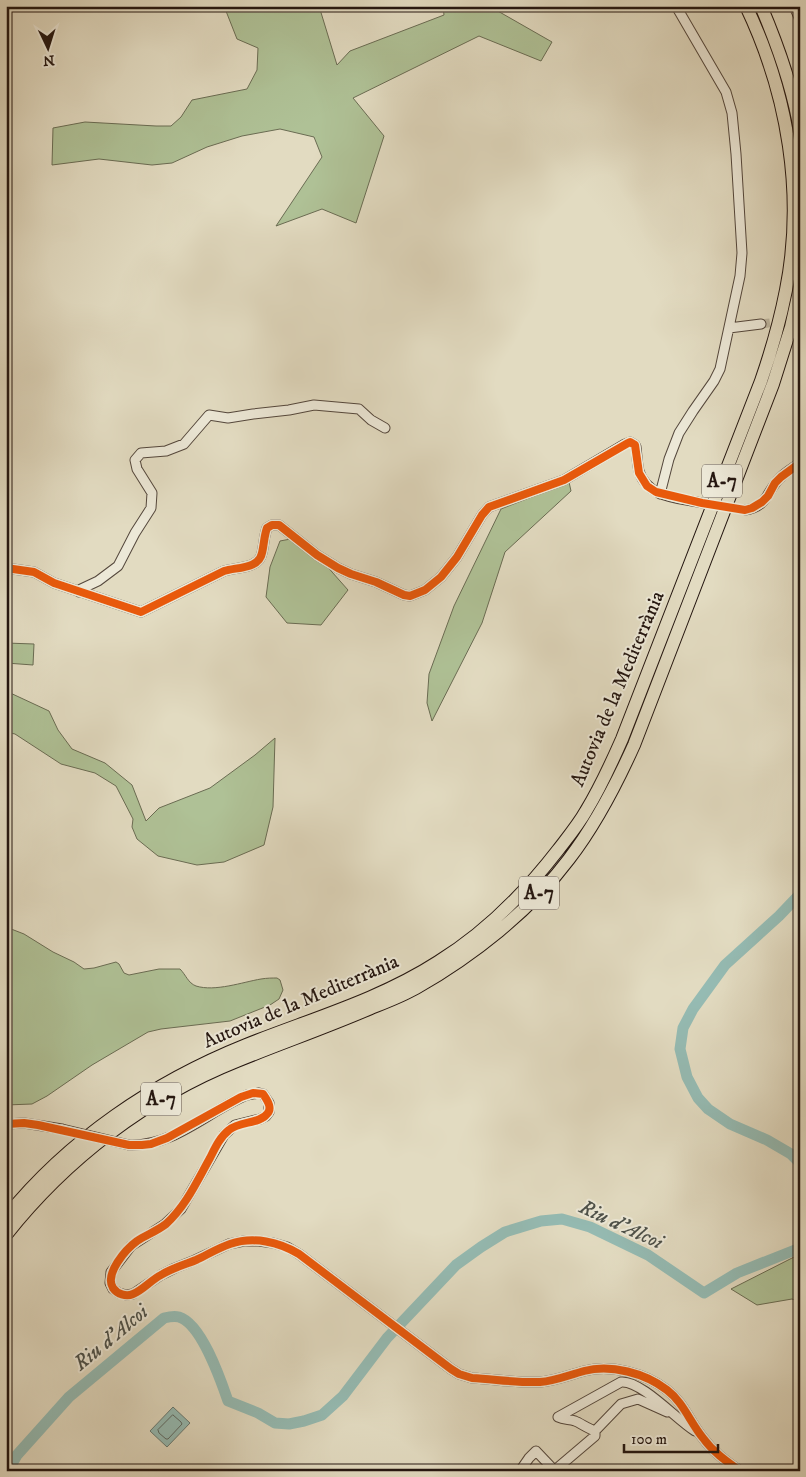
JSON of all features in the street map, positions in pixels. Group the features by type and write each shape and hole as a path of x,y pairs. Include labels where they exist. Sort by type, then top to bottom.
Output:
{"highway":[{"name":"Autovia de la Mediterrània","path":"503,920 518,898 541,873 578,824 609,768 622,739 760,382 779,321 786,289 792,242 794,210 791,163 785,123 776,84 761,39 746,6"},
{"path":"761,6 785,67 800,131"},
{"name":"Autovia de la Mediterrània","path":"6,1234 44,1191 78,1159 121,1125 191,1082 346,1013 438,962 503,920 541,891 569,860 598,816 621,774 650,704 774,384 791,327 800,287"},
{"name":"Autovia de la Mediterrània","path":"6,1217 50,1169 74,1148 147,1094 208,1061 246,1045 346,1013"}],"street":[{"path":"660,494 669,459 679,433 720,369 740,276 742,253 736,154 730,106 726,92 676,6"},
{"path":"794,6 800,20"},
{"path":"729,328 761,324"},
{"path":"79,592 81,589 98,582 118,566 135,533 151,508 152,493 137,469 135,460 141,453 166,451 184,444 209,415 228,418 314,405 359,409 371,420 385,428"},
{"path":"6,568 34,572 54,583 79,592 138,612 145,611 224,571 252,565 260,559 267,528 276,524 283,527 317,555 338,568 410,596 426,590 441,577 460,552 482,515 489,507 564,480 630,442 634,444 639,472 650,488 660,494 702,503"},
{"path":"744,510 762,502 781,477 800,463"},
{"path":"6,1124 24,1123 62,1129 129,1145 151,1144 167,1138 247,1095 263,1094 269,1102 269,1112 266,1116 236,1125 224,1135 181,1209 165,1224 137,1241 113,1269 110,1276 112,1286 116,1292 126,1295 133,1294 161,1274 229,1244 244,1241 266,1241 287,1247 299,1254 455,1372 472,1378 540,1382 558,1379 582,1371 613,1369 636,1374 656,1382 671,1393 680,1403 714,1451 740,1471"},
{"path":"595,1431 579,1425 576,1421 564,1420 558,1417 621,1382 626,1382 660,1402 699,1432"},
{"path":"520,1471 528,1458 536,1451 555,1470 595,1436 595,1431 621,1404 638,1399 676,1416"}],"green space":[{"path":"224,6 319,6 337,65 350,51 444,15 443,6 493,6 496,10 552,42 541,61 479,36 353,98 384,136 356,223 322,209 276,226 322,157 314,137 280,129 242,136 207,147 172,163 152,165 99,159 52,165 53,128 85,122 171,126 181,117 192,100 247,89 257,70 258,48 237,39"},
{"path":"569,482 571,491 505,552 482,623 432,721 427,703 429,674 454,606 501,509"},
{"path":"301,537 348,590 321,625 287,623 266,597 270,567 280,541"},
{"path":"6,643 34,644 33,665 6,663"},
{"path":"6,691 49,711 58,730 72,749 105,763 132,785 146,821 159,808 210,788 275,738 273,807 264,845 224,862 197,865 158,856 137,839 132,827 133,819 116,786 95,773 61,764 15,734 6,732"},
{"path":"6,927 24,934 84,969 116,962 124,973 129,975 159,969 180,969 191,983 204,988 277,978 280,980 283,990 279,999 270,1005 230,1021 148,1032 32,1104 6,1105"},
{"path":"800,1254 800,1302 792,1299 757,1305 731,1289"}],"water":[{"path":"173,1407 190,1423 167,1447 150,1431"}],"waterway":[{"name":"Riu d'Alcoi","path":"800,894 779,916 725,965 693,1009 683,1028 680,1049 687,1077 698,1098 708,1109 730,1124 767,1140 791,1154 800,1163"},
{"name":"Riu d'Alcoi","path":"8,1471 17,1455 69,1397 164,1318 179,1317 195,1330 210,1354 228,1401 258,1413 275,1423 289,1424 322,1415 343,1396 387,1338 456,1265 505,1232 541,1221 562,1219 590,1227 648,1255 704,1293 737,1273 800,1248"}],"tunnel":[{"path":"761,324 800,319"},
{"path":"720,506 745,510"}],"cycle path":[{"path":"6,568 34,572 54,583 141,612 224,571 252,565 257,562 262,553 267,528 272,525 279,525 317,555 338,568 410,596 425,590 441,577 457,557 482,515 489,507 564,480 630,442 635,445 639,473 647,486 656,492 702,503 745,510 762,502 768,496 775,483 800,463"},
{"path":"6,1124 24,1123 38,1125 129,1145 151,1144 167,1138 241,1097 253,1093 263,1094 268,1101 269,1112 264,1117 233,1127 226,1133 218,1143 191,1193 173,1217 166,1224 137,1241 122,1256 111,1276 113,1288 117,1292 125,1295 133,1294 174,1268 230,1244 248,1240 275,1243 299,1254 459,1374 472,1378 540,1382 594,1369 616,1369 649,1379 673,1395 711,1448 740,1471"}]}
